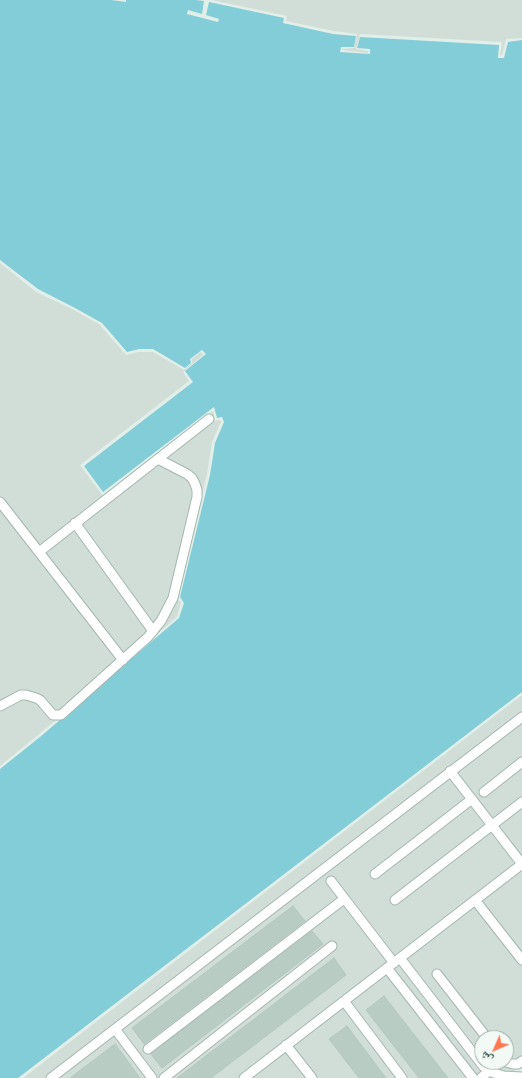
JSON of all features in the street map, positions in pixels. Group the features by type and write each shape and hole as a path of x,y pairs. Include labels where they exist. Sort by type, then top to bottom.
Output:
{"street":[{"path":"39,552 209,419"},
{"path":"0,706 21,696 32,696 40,700 53,715 61,715 123,660 153,631 165,616 173,598 197,497 197,490 192,478 187,474 158,459"},
{"path":"0,502 123,660"},
{"path":"75,523 153,631"},
{"path":"51,1078 450,771 522,718"},
{"path":"484,792 522,762"},
{"path":"244,1078 522,864 450,771"},
{"path":"375,874 472,799"},
{"path":"395,900 522,802"},
{"path":"331,881 394,963 478,1060 490,1071 503,1076 522,1078"},
{"path":"148,1049 344,899"},
{"path":"475,900 522,960"},
{"path":"164,1078 332,946"},
{"path":"394,963 473,1078"},
{"path":"437,974 481,1030"},
{"path":"344,1001 402,1078"},
{"path":"115,1029 152,1078"},
{"path":"286,1046 312,1078"},
{"path":"481,1078 490,1071"}],"shaded area":[{"path":"212,0 522,0 522,38 506,39 502,55 500,55 502,42 360,34 356,49 368,51 368,53 342,50 354,48 357,34 286,21 287,16"},
{"path":"0,263 36,292 74,310 100,325 126,355 139,352 153,352 184,370 192,363 192,359 201,352 203,355 183,372 189,381 80,465 103,496 213,411 215,421 220,420 221,422 212,442 207,474 177,598 181,603 177,617 0,766"},
{"path":"522,695 522,1065 505,1078 23,1078"}],"water":[{"path":"0,0 111,0 126,2 126,0 204,1 202,14 188,10 187,14 218,22 219,19 206,15 209,2 284,18 283,23 333,34 356,36 354,47 341,47 340,52 370,54 370,49 357,48 360,37 499,45 498,58 504,58 508,42 522,40 522,692 18,1078 0,1078 0,769 40,737 179,618 184,603 180,597 210,475 215,443 224,422 222,417 217,418 214,407 103,492 84,466 193,382 185,371 206,354 202,350 190,359 191,363 185,368 153,349 139,349 127,352 102,323 38,289 0,260"}],"building":[{"path":"293,906 305,921 144,1044 132,1028"},
{"path":"312,931 323,944 162,1068 151,1054"},
{"path":"334,958 346,975 211,1078 177,1078"},
{"path":"384,996 448,1078 419,1078 366,1010"},
{"path":"347,1026 386,1078 359,1078 329,1039"},
{"path":"115,1044 140,1078 70,1078"}]}
